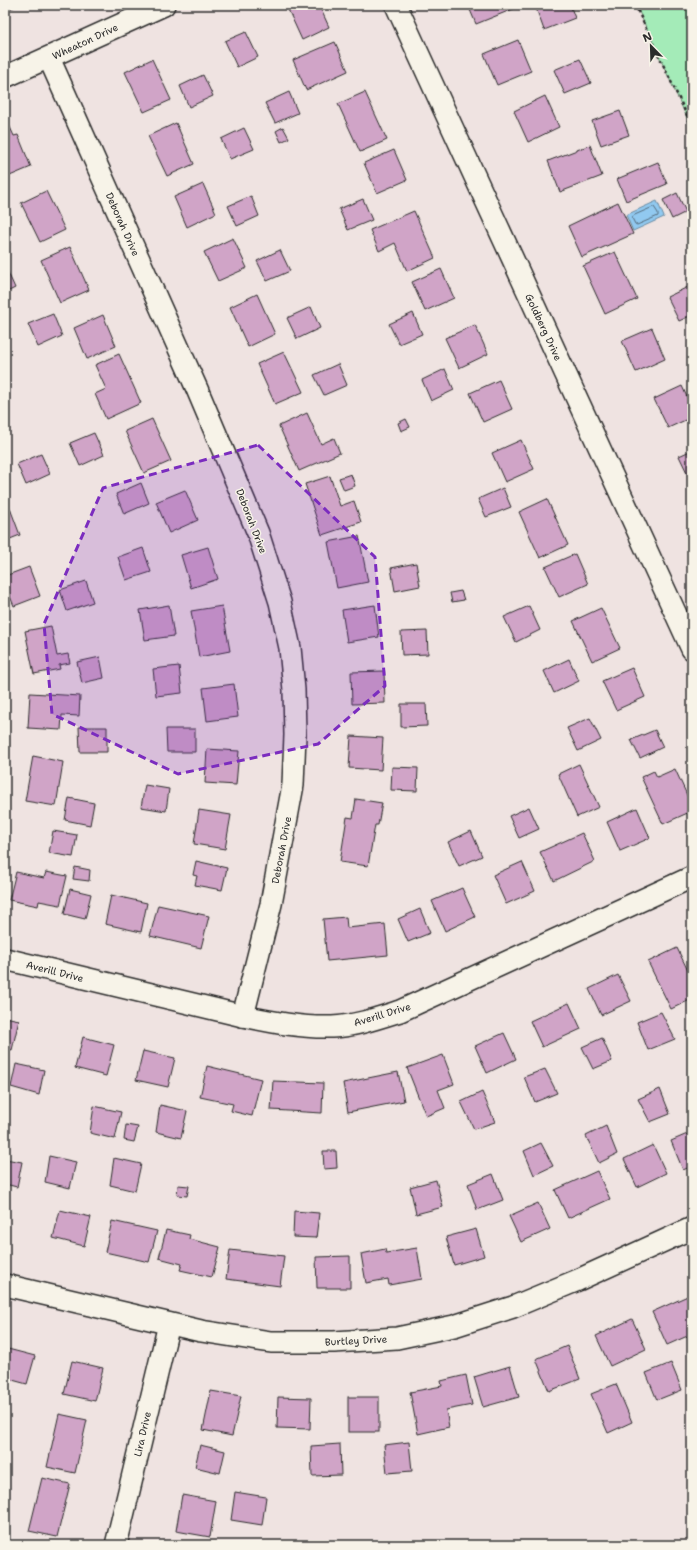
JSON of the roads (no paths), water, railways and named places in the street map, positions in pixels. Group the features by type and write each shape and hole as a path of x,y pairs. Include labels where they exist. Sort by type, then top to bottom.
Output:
{"street":[{"name":"Wheaton Drive","path":"5,76 49,58 164,5"},
{"name":"Goldberg Drive","path":"396,5 692,649"},
{"name":"Deborah Drive","path":"49,58 194,381 258,533 280,602 290,648 294,690 295,735 293,785 270,904 243,1016"},
{"name":"Averill Drive","path":"5,959 243,1016 304,1026 332,1027 364,1022 400,1011 692,877"},
{"name":"Burtley Drive","path":"5,1285 169,1324 270,1342 334,1342 397,1338 454,1326 513,1307 578,1280 692,1228"},
{"name":"Lira Drive","path":"116,1545 169,1324"}],"water":[{"path":"657,201 664,217 633,231 626,215"}]}
